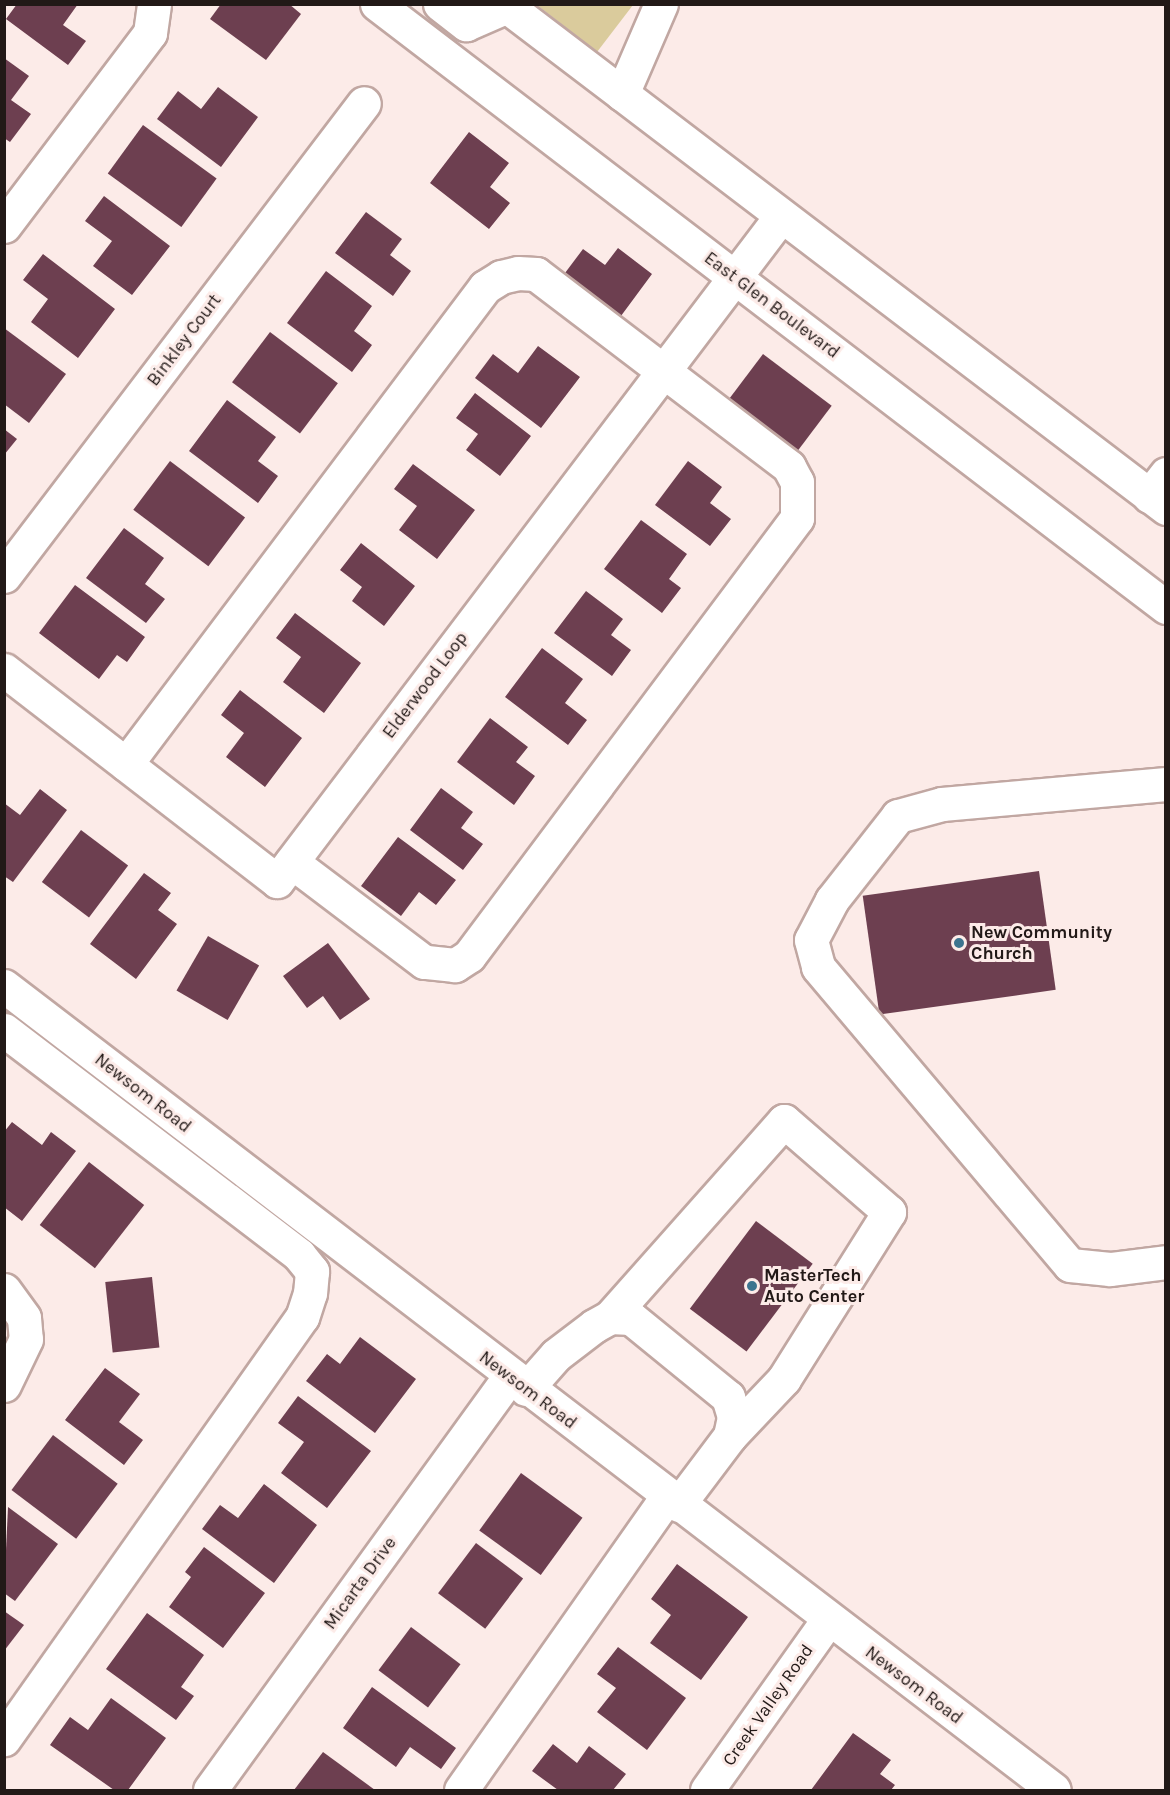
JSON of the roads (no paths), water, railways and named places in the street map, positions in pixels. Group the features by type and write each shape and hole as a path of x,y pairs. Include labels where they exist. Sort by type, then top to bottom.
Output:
{"street":[{"path":"4,226 150,33 154,4"},
{"name":"East Glen Boulevard","path":"377,4 1166,607"},
{"path":"440,4 466,24 508,6 781,216 1160,493"},
{"path":"622,94 661,4"},
{"name":"Binkley Court","path":"4,576 364,103"},
{"name":"Elderwood Loop","path":"4,670 278,881 734,275 781,216"},
{"path":"126,764 485,287 509,275 536,274 789,467 796,483 797,518 469,956 455,965 424,962 292,862"},
{"path":"1166,784 942,804 898,816 832,900 811,940 819,967 1070,1265 1110,1269 1166,1262"},
{"name":"Newsom Road","path":"4,986 518,1383 1054,1791"},
{"path":"4,1030 299,1255 312,1272 310,1293 302,1317 4,1739"},
{"name":"Micarta Drive","path":"210,1791 518,1383 610,1317 784,1121 889,1212 784,1379 730,1436"},
{"path":"4,1385 26,1339 24,1318 8,1293"},
{"path":"461,1791 673,1501 730,1436 734,1417 728,1396 631,1318 610,1317"},
{"name":"Creek Valley Road","path":"707,1791 828,1620"}],"place":[{"name":"New Community Church","path":"959,943"},
{"name":"MasterTech Auto Center","path":"752,1286"}]}
